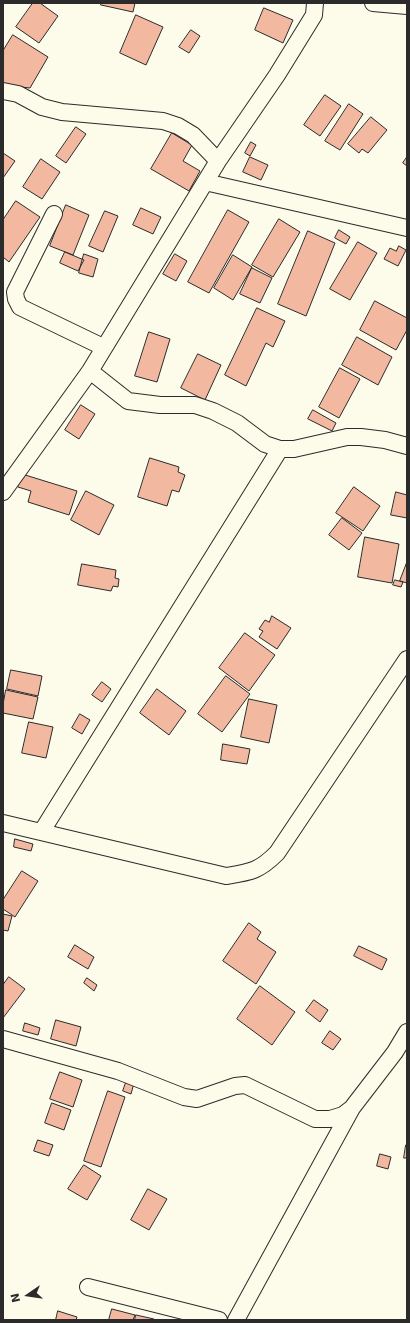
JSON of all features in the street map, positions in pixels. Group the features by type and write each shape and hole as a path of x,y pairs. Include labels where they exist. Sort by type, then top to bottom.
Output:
{"street":[{"path":"3,492 90,371 103,347 218,161 314,16 315,3"},
{"path":"373,3 407,6"},
{"path":"3,91 18,94 42,107 62,112 163,121 178,126 192,135 218,161"},
{"path":"205,182 407,228"},
{"path":"54,214 15,292 16,299 20,307 103,347"},
{"path":"90,371 128,401 195,405 213,411 238,423 265,444 280,449 294,449 347,437 385,440 407,446"},
{"path":"42,831 280,449"},
{"path":"3,823 42,831 226,876 249,873 266,864 277,853 407,659"},
{"path":"236,1320 352,1108 395,1052 407,1032"},
{"path":"3,1039 118,1071 184,1097 197,1099 235,1086 245,1085 315,1119 330,1119 343,1115 352,1108"},
{"path":"88,1287 219,1320"}],"building":[{"path":"33,3 40,3 58,16 39,43 16,27"},
{"path":"101,3 135,3 133,12 101,5"},
{"path":"264,8 293,20 283,43 255,30"},
{"path":"136,15 163,27 146,65 120,53"},
{"path":"191,30 200,36 189,53 179,47"},
{"path":"13,35 48,57 30,88 3,85 3,51"},
{"path":"325,95 341,106 320,136 304,125"},
{"path":"349,104 363,114 340,150 325,141"},
{"path":"371,117 387,130 368,153 362,149 359,153 348,144"},
{"path":"76,127 86,134 66,163 56,156"},
{"path":"172,133 192,145 183,161 200,171 189,191 151,169"},
{"path":"251,142 256,145 250,156 245,153"},
{"path":"3,153 15,161 3,178"},
{"path":"250,157 268,165 261,180 243,172"},
{"path":"407,157 407,166 403,163"},
{"path":"41,159 60,172 42,199 23,187"},
{"path":"16,201 40,217 9,262 3,257 3,220"},
{"path":"66,205 89,215 73,255 50,246"},
{"path":"141,208 161,217 153,234 133,225"},
{"path":"228,210 249,222 209,293 188,282"},
{"path":"105,211 118,216 103,252 89,246"},
{"path":"279,219 300,232 273,277 252,265"},
{"path":"339,230 350,237 346,244 335,238"},
{"path":"308,231 335,243 306,316 278,304"},
{"path":"358,242 377,253 350,300 330,289"},
{"path":"399,246 406,250 398,266 384,259 390,248 396,251"},
{"path":"65,252 84,260 78,271 60,263"},
{"path":"84,254 98,259 93,277 79,273"},
{"path":"175,254 187,261 176,281 163,274"},
{"path":"233,255 252,267 233,300 214,288"},
{"path":"252,268 272,278 260,303 240,294"},
{"path":"375,301 407,318 407,330 396,350 360,330"},
{"path":"257,308 285,321 273,347 266,343 246,386 225,375"},
{"path":"149,332 170,339 157,382 135,376"},
{"path":"357,337 392,357 378,385 342,365"},
{"path":"198,354 221,365 205,400 181,388"},
{"path":"340,368 360,379 339,418 319,407"},
{"path":"81,405 95,414 79,439 65,430"},
{"path":"313,410 336,423 332,431 308,419"},
{"path":"150,458 179,467 178,472 185,475 179,492 172,490 167,506 138,497"},
{"path":"22,474 77,491 69,515 28,502 31,491 18,487"},
{"path":"354,487 380,506 363,531 336,513"},
{"path":"86,491 114,505 99,535 71,520"},
{"path":"396,492 407,495 407,518 391,515"},
{"path":"342,518 362,533 349,550 329,535"},
{"path":"365,537 399,544 392,583 358,577"},
{"path":"407,562 407,583 400,581"},
{"path":"82,564 116,570 115,578 119,579 118,587 113,586 111,591 78,585"},
{"path":"395,580 403,582 401,587 393,585"},
{"path":"272,616 291,628 277,649 259,637 263,631 259,629 265,620 269,622"},
{"path":"245,633 275,655 249,691 219,668"},
{"path":"11,670 42,676 38,696 7,689"},
{"path":"226,676 250,694 222,732 198,714"},
{"path":"102,682 111,689 102,702 92,695"},
{"path":"157,689 186,711 169,735 140,713"},
{"path":"6,690 38,697 33,719 3,713"},
{"path":"249,699 277,705 269,743 241,737"},
{"path":"80,714 90,720 82,734 72,728"},
{"path":"29,722 53,727 46,758 22,753"},
{"path":"223,744 250,749 247,764 221,760"},
{"path":"15,839 33,844 31,851 14,847"},
{"path":"22,871 38,881 15,917 3,909 3,900"},
{"path":"3,914 12,916 8,931 3,930"},
{"path":"249,923 261,932 257,939 276,952 256,984 223,961"},
{"path":"75,945 94,957 88,969 68,957"},
{"path":"359,946 387,959 382,970 354,956"},
{"path":"9,977 25,989 3,1018 3,985"},
{"path":"87,978 97,985 94,991 84,983"},
{"path":"260,986 295,1012 272,1045 237,1019"},
{"path":"314,1000 328,1010 320,1022 306,1011"},
{"path":"56,1020 81,1027 76,1046 51,1039"},
{"path":"25,1023 40,1028 38,1035 23,1031"},
{"path":"330,1031 341,1039 333,1050 322,1043"},
{"path":"60,1072 82,1080 73,1107 50,1099"},
{"path":"127,1080 134,1083 131,1094 123,1091"},
{"path":"108,1091 125,1097 101,1167 84,1161"},
{"path":"52,1103 71,1110 64,1130 45,1123"},
{"path":"38,1140 53,1145 49,1156 34,1151"},
{"path":"406,1145 407,1158 404,1158"},
{"path":"380,1154 391,1157 388,1169 377,1166"},
{"path":"84,1165 101,1176 87,1200 68,1189"},
{"path":"148,1189 167,1199 149,1230 131,1220"},
{"path":"112,1309 135,1315 133,1320 109,1320"},
{"path":"58,1311 77,1317 76,1320 56,1320"},
{"path":"136,1315 154,1319 135,1320"}]}
